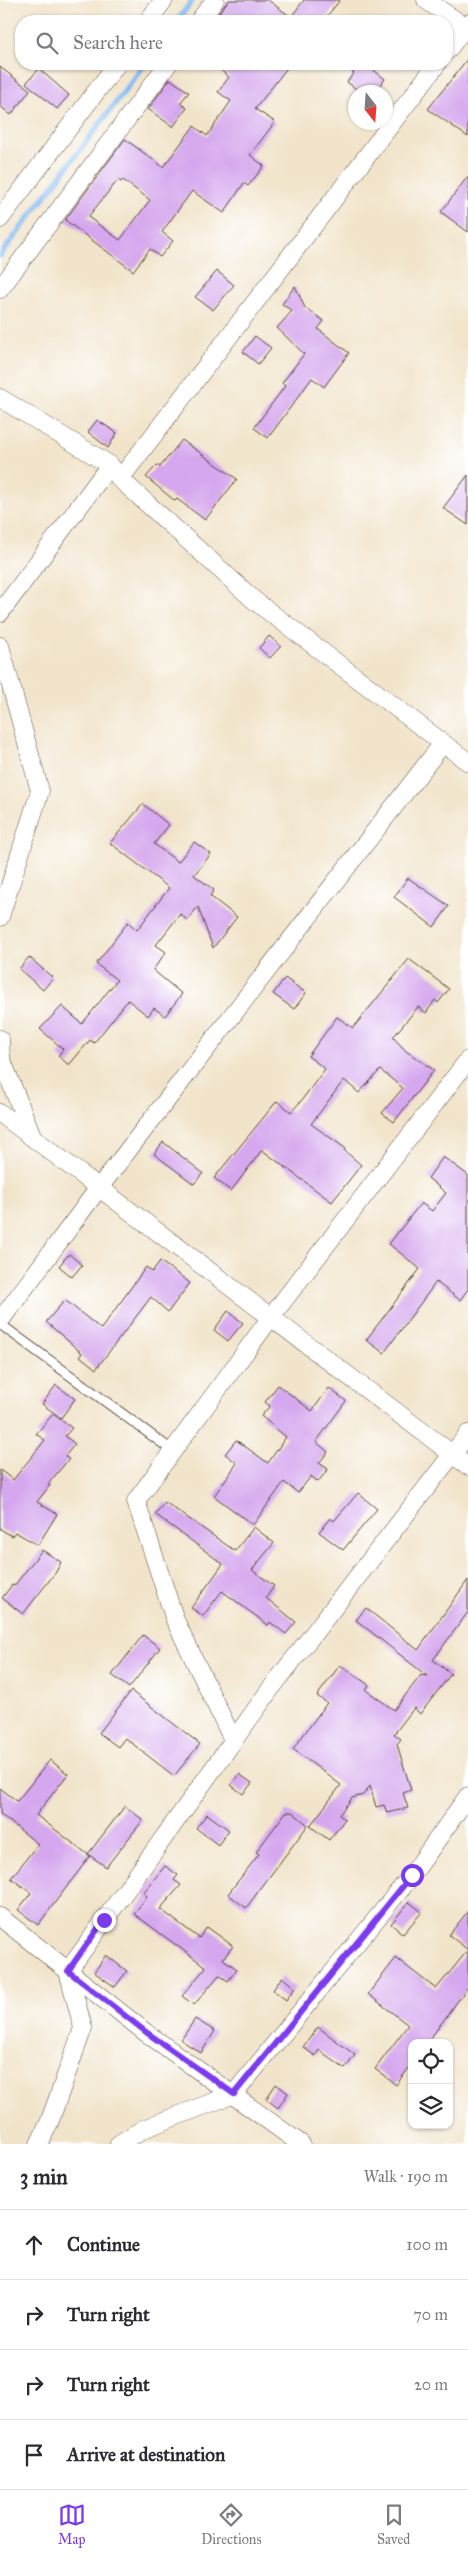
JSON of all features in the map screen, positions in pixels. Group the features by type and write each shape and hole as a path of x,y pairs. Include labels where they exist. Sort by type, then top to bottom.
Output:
{"street":[{"path":"153,15 164,0"},
{"path":"204,15 215,0"},
{"path":"426,0 450,15"},
{"path":"453,17 467,26 453,44"},
{"path":"0,219 112,70"},
{"path":"0,290 164,70"},
{"path":"0,613 115,472 432,70"},
{"path":"0,398 115,472 255,601 468,762"},
{"path":"0,646 40,791 0,918"},
{"path":"0,1322 98,1189 443,743"},
{"path":"0,1040 1,1058 27,1134"},
{"path":"233,1740 175,1620 136,1501 271,1317 468,1060"},
{"path":"0,1113 98,1189 468,1466"},
{"path":"0,1129 27,1134"},
{"path":"68,1971 233,1740 468,1434"},
{"path":"120,2144 143,2129 234,2094 412,1875 468,1796"},
{"path":"0,1917 146,2032 301,2144"},
{"path":"39,2144 49,2123 83,2028 68,1971"}],"lane":[{"path":"0,1322 173,1451"}],"building":[{"path":"229,0 268,0 288,15 217,15"},
{"path":"304,0 340,0 328,15 293,15"},
{"path":"468,58 468,137 428,109"},
{"path":"0,67 30,90 11,115 0,106"},
{"path":"40,70 69,95 57,109 26,83"},
{"path":"220,70 285,70 255,109 275,122 250,155 264,166 248,186 244,183 224,213 192,191 162,232 173,241 160,257 150,249 133,271 65,220 125,139 163,167 194,126 207,136 231,101 218,92 229,77","holes":["118,180 121,182 123,180 150,200 120,240 88,217"]},
{"path":"350,70 374,70 385,79 380,85 351,85 347,82 354,73"},
{"path":"170,79 189,92 180,103 187,108 173,127 148,109"},
{"path":"468,176 468,232 441,212"},
{"path":"217,271 234,285 213,310 195,297"},
{"path":"295,286 305,308 324,321 318,329 349,353 324,387 312,378 268,438 254,428 285,386 282,383 304,354 277,328 292,311 282,304"},
{"path":"255,336 271,348 258,364 243,352"},
{"path":"97,420 117,433 108,448 88,432"},
{"path":"182,440 237,479 205,520 177,499 175,501 146,477 157,465 160,467"},
{"path":"468,475 468,525 443,508"},
{"path":"269,636 281,646 270,658 259,648"},
{"path":"143,804 169,825 154,844 178,862 194,842 211,854 194,875 214,890 210,896 237,917 213,948 198,907 187,920 180,914 156,945 166,952 153,970 182,994 165,1016 154,1008 148,1016 128,1000 94,1043 90,1040 69,1065 58,1056 63,1049 40,1029 62,1006 82,1024 117,980 96,964 128,922 137,930 169,888 110,843"},
{"path":"408,878 449,906 434,927 394,897"},
{"path":"29,957 53,978 43,990 19,969"},
{"path":"409,959 449,989 438,1003 435,1000 426,1013 418,1007 393,1037 406,1051 434,1070 394,1122 382,1113 403,1088 380,1070 359,1093 344,1080 311,1124 345,1148 344,1150 361,1165 332,1202 262,1150 231,1191 214,1178 277,1101 291,1112 301,1101 325,1069 308,1056 337,1017 353,1028"},
{"path":"285,978 306,993 294,1009 273,994"},
{"path":"163,1142 203,1173 194,1184 154,1154"},
{"path":"443,1157 468,1175 468,1289 460,1300 436,1282 384,1353 366,1340 420,1269 389,1244 421,1203 432,1211 446,1193 428,1178"},
{"path":"69,1254 82,1265 72,1277 59,1266"},
{"path":"160,1261 190,1283 168,1312 151,1297 96,1369 80,1356 82,1353 46,1322 65,1300 101,1329 146,1267 152,1272"},
{"path":"228,1311 243,1323 228,1341 214,1330"},
{"path":"56,1385 75,1399 61,1418 42,1404"},
{"path":"278,1385 312,1411 329,1388 346,1401 316,1442 328,1452 319,1463 328,1469 318,1482 311,1476 298,1493 284,1482 253,1525 214,1496 237,1463 225,1454 236,1440 268,1463 286,1437 261,1416 270,1406 265,1402"},
{"path":"53,1414 72,1428 65,1436 75,1444 65,1456 69,1459 48,1484 50,1485 37,1502 57,1514 38,1545 15,1532 12,1536 0,1529 0,1470 13,1480 45,1440 36,1434"},
{"path":"358,1493 377,1509 343,1550 319,1532 330,1518 334,1521"},
{"path":"165,1502 235,1551 254,1527 274,1543 252,1570 274,1586 266,1598 296,1622 286,1634 270,1622 268,1625 222,1591 203,1616 191,1608 223,1564 155,1514"},
{"path":"42,1550 61,1562 56,1572 23,1614 2,1598 12,1585 14,1586"},
{"path":"468,1580 468,1612 433,1660 451,1674 420,1714 414,1708 394,1734 401,1739 397,1744 411,1790 403,1793 408,1808 387,1813 384,1805 376,1807 370,1786 363,1795 352,1798 339,1815 345,1819 329,1840 310,1826 341,1785 293,1749 327,1703 317,1696 340,1665 369,1685 366,1690 394,1710 421,1675 427,1676 356,1620 366,1608 418,1650"},
{"path":"143,1635 160,1648 129,1688 112,1675"},
{"path":"131,1691 200,1744 174,1776 125,1738 118,1747 99,1733"},
{"path":"50,1760 68,1774 36,1815 90,1856 38,1925 18,1910 31,1893 11,1878 38,1844 0,1814 0,1788 17,1801"},
{"path":"239,1774 252,1783 243,1794 231,1785"},
{"path":"125,1806 143,1820 106,1867 88,1854"},
{"path":"286,1812 292,1812 308,1825 246,1908 228,1894 259,1854 256,1852"},
{"path":"207,1814 229,1830 218,1845 196,1828"},
{"path":"165,1866 178,1875 174,1880 181,1885 160,1909 199,1938 207,1927 233,1946 223,1959 237,1969 228,1981 219,1975 194,2005 182,1996 206,1967 134,1914 147,1896 143,1893"},
{"path":"409,1902 422,1912 403,1934 391,1924"},
{"path":"468,1911 468,1950 449,1935"},
{"path":"468,1950 468,1987 430,2039 408,2039 408,2069 396,2085 375,2069 408,2025 368,1994 396,1958 436,1989"},
{"path":"106,1955 127,1971 115,1987 94,1972"},
{"path":"282,1977 295,1988 286,2000 273,1990"},
{"path":"195,2019 215,2031 201,2053 181,2040"},
{"path":"318,2027 355,2055 345,2069 319,2050 315,2056 303,2047"},
{"path":"276,2084 288,2093 278,2108 266,2099"}],"waterway":[{"path":"182,15 193,0"},
{"path":"0,256 140,70"}],"route":[{"path":"104,1920 68,1971 146,2032 203,2074 234,2094 412,1875"}]}
